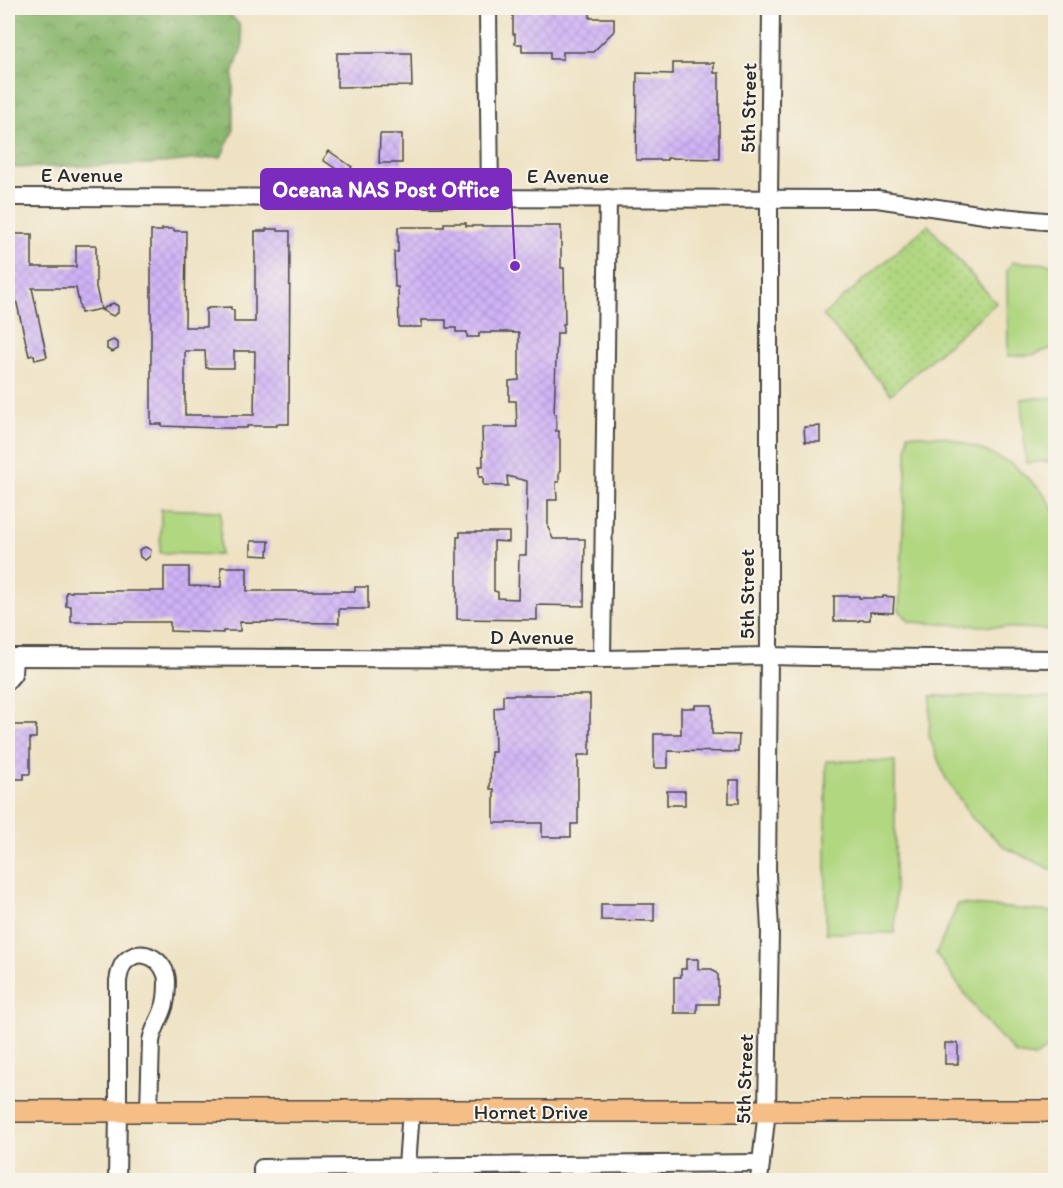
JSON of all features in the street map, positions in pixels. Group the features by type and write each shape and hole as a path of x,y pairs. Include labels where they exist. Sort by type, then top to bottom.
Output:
{"main road":[{"name":"Hornet Drive","path":"8,1111 1056,1111"}],"street":[{"path":"488,8 490,198"},
{"name":"5th Street","path":"759,1180 767,1111 770,930 767,874 771,8"},
{"name":"E Avenue","path":"8,197 877,199 991,216 1056,222"},
{"path":"603,659 608,198"},
{"name":"D Avenue","path":"11,657 603,659 769,656 1056,659"},
{"path":"8,680 13,674 11,657"},
{"path":"117,1180 118,981 124,963 133,956 144,954 160,963 167,981 164,1009 153,1031 151,1041 149,1110"},
{"path":"406,1166 411,1110"},
{"path":"262,1180 262,1168 761,1163"}],"green space":[{"path":"8,8 224,8 239,24 243,44 233,74 233,131 221,157 151,164 8,168"},
{"path":"928,225 996,303 891,394 823,315"},
{"path":"1012,262 1055,264 1055,347 1033,355 1008,356 1007,270"},
{"path":"1055,397 1055,461 1026,463 1021,399"},
{"path":"908,434 946,437 978,448 1012,464 1041,490 1055,511 1055,630 910,622 899,610"},
{"path":"161,509 221,511 220,555 160,553"},
{"path":"931,696 1055,697 1055,871 1006,848 972,818 945,777 929,736"},
{"path":"826,761 895,761 895,933 826,933"},
{"path":"958,904 1055,912 1055,1039 1048,1048 1035,1057 1016,1054 981,1016 936,954"}],"building":[{"path":"513,8 590,8 590,18 614,18 614,31 593,52 563,52 563,59 550,59 550,52 522,52 522,44 515,44"},
{"path":"337,53 411,53 412,86 337,87"},
{"path":"673,63 714,63 714,73 719,73 719,159 636,160 637,73 673,74"},
{"path":"380,134 402,134 402,163 379,163"},
{"path":"329,151 352,167 345,175 323,160"},
{"path":"444,223 466,223 466,226 561,226 565,324 563,324 563,333 557,333 554,414 556,414 556,431 559,431 560,439 560,472 559,482 556,482 557,500 548,500 548,527 553,539 585,539 584,606 537,605 537,620 457,619 457,537 460,537 460,532 509,532 509,542 494,541 494,591 498,592 498,598 518,599 519,555 526,555 527,481 507,476 508,486 483,485 483,477 479,477 479,466 483,466 482,427 517,427 516,401 509,401 509,381 519,380 519,333 491,332 479,333 479,337 467,337 467,332 456,332 456,328 446,328 446,320 422,320 422,327 399,327 394,252 398,252 398,227 444,227"},
{"path":"162,229 174,229 174,231 186,231 185,327 206,327 206,309 208,308 231,307 231,310 234,310 234,322 255,322 255,231 278,229 278,231 290,231 289,424 215,428 151,424 151,231 162,231","holes":["185,351 205,351 206,368 234,368 234,351 255,351 254,415 185,415"]},
{"path":"13,234 32,234 32,267 76,267 76,245 96,245 96,287 101,309 81,313 76,288 32,288 47,357 35,360 34,355 29,356 14,291 8,293 8,269 13,269"},
{"path":"113,303 118,306 118,313 113,316 101,310"},
{"path":"113,340 118,343 118,349 112,352 107,349 107,343"},
{"path":"820,426 820,442 805,442 804,427"},
{"path":"251,541 269,541 268,556 251,555"},
{"path":"145,547 151,550 150,556 145,560 140,557 139,550"},
{"path":"164,567 189,567 189,586 221,587 221,567 247,567 247,591 355,591 355,587 368,587 368,609 339,609 339,623 240,622 240,631 223,631 223,633 170,631 170,622 71,622 71,606 66,606 66,592 164,591"},
{"path":"834,596 894,597 893,613 870,612 870,620 834,621"},
{"path":"503,695 590,695 590,755 578,755 578,824 571,824 571,837 542,837 542,823 494,823 494,789 490,789 491,752 495,752 494,708 503,707"},
{"path":"695,705 712,705 712,734 739,735 738,752 668,751 668,768 654,768 654,734 681,734 681,708 695,708"},
{"path":"8,725 36,725 36,738 30,738 30,774 24,774 24,779 14,779 14,769 8,769"},
{"path":"729,780 739,780 739,803 729,803"},
{"path":"667,791 685,791 685,805 667,805"},
{"path":"601,904 654,904 654,921 601,920"},
{"path":"686,959 698,959 698,969 712,969 718,975 718,1004 697,1004 697,1013 674,1013 674,977 681,977 681,969 686,969"},
{"path":"945,1043 958,1043 958,1064 945,1064"},
{"path":"604,1175 604,1180 483,1180 483,1176"}],"place":[{"name":"Oceana NAS Post Office","path":"515,266"}]}
